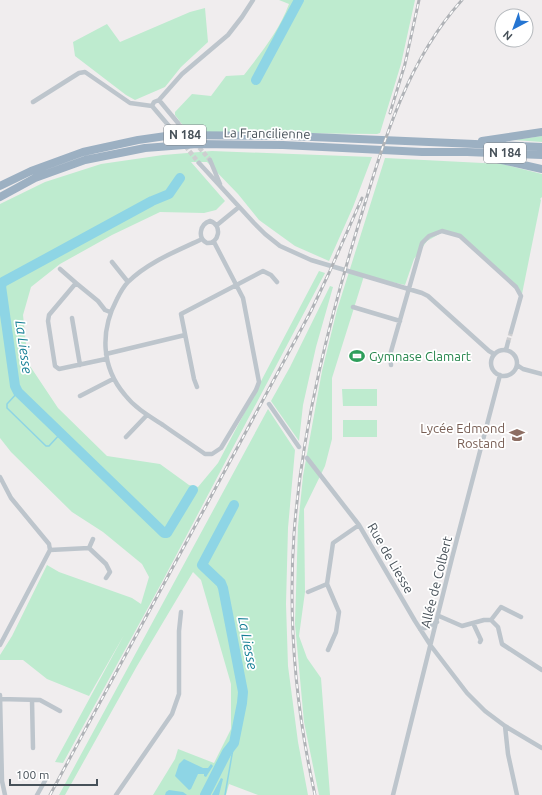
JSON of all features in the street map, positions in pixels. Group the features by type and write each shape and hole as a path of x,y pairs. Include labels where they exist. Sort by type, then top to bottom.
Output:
{"highway":[{"path":"463,144 542,132"},
{"name":"La Francilienne","path":"0,186 31,171 83,152 138,140 173,135 290,136 542,147"},
{"name":"La Francilienne","path":"0,197 35,178 85,160 145,148 197,144 275,145 422,152 542,155"},
{"path":"467,152 542,169"}],"street":[{"path":"152,106 154,102 159,100 182,74 228,35 253,0"},
{"path":"33,102 79,73 85,72 130,103 152,106 168,126"},
{"path":"159,100 178,123"},
{"path":"210,160 222,188"},
{"path":"198,163 265,234 280,246 311,260 422,292 494,354"},
{"path":"217,225 239,207"},
{"path":"206,222 214,222 217,225 218,230 214,242 207,243 200,236 206,222"},
{"path":"391,365 390,355 422,243 429,236 442,231 460,236 516,286 521,296 511,332"},
{"path":"202,239 154,262 128,282 122,289 110,312 106,328 105,345 106,356 114,379 125,396 147,415 205,454 212,454 221,448 256,390 259,382 243,298 214,242"},
{"path":"112,262 128,282"},
{"path":"60,269 98,301 105,310 110,312"},
{"path":"197,387 194,379 181,314 263,271 272,275 277,282"},
{"path":"76,283 49,315 48,321 55,366 59,369 80,365 106,356 185,335"},
{"path":"353,307 400,321"},
{"path":"72,318 80,365"},
{"path":"506,350 508,342"},
{"path":"506,350 512,352 515,356 517,365 513,372 500,375 496,373 491,361 494,354 499,351 506,350"},
{"path":"517,365 523,369 542,374"},
{"name":"Allée de Colbert","path":"393,795 500,375"},
{"path":"80,396 114,379"},
{"path":"269,404 299,447"},
{"path":"126,437 147,415"},
{"name":"Rue de Liesse","path":"307,458 359,525 431,646 472,699 505,726 542,748"},
{"path":"0,476 11,498 49,544 50,550 0,645"},
{"path":"328,650 336,632 339,612 327,584 333,542 359,525"},
{"path":"89,548 93,539"},
{"path":"50,550 89,548 106,564 110,572 106,578"},
{"path":"308,592 327,584"},
{"path":"491,620 501,607 521,617"},
{"path":"116,795 172,714 179,694 179,631 181,612"},
{"path":"439,616 462,626 484,620 491,620 498,627 502,644 542,670"},
{"path":"420,629 437,622"},
{"path":"474,623 481,640 480,642"},
{"path":"0,695 2,781 5,795"},
{"path":"0,699 40,700 60,712"},
{"path":"32,700 33,748"},
{"path":"505,726 508,754 518,795"},
{"path":"37,795 46,779"}],"green space":[{"path":"279,0 415,0 401,64 380,133 188,132 175,115 175,112 192,94 211,96 226,76 244,75 269,41 285,14 289,4"},
{"path":"205,8 208,42 181,67 165,87 135,100 126,95 75,56 73,42 107,24 120,42 190,12"},
{"path":"542,136 542,142 514,140"},
{"path":"212,151 372,157 353,207 329,261 295,246 259,220 238,194 207,162 191,162 225,201 216,210 204,213 160,212 112,235 60,264 31,287 23,315 28,363 58,408 107,456 160,464 189,485 198,487 218,463 319,271 325,273 161,584 63,763 55,762 124,635 89,696 47,679 23,660 0,660 0,655 12,636 47,565 59,572 132,598 141,604 149,577 142,564 103,532 72,512 11,452 0,438 0,204 45,182 101,164 163,155"},
{"path":"385,158 502,164 542,174 542,197 540,199 522,294 457,234 441,233 427,241 414,259 405,285 364,276 332,378 332,439 325,466 304,509 305,592 299,636 307,658 321,678 330,795 319,795 304,722 295,624 298,526 303,476 322,371 337,310"},
{"path":"330,286 333,287 316,347 303,405 299,441 271,401 290,367"},
{"path":"342,389 377,389 377,406 343,406"},
{"path":"268,409 295,450 288,528 286,604 288,666 298,742 308,795 258,795 229,784 226,795 153,795 175,759 178,749 214,763 231,729 231,684 201,580 193,572 137,666 65,795 59,795"},
{"path":"343,420 377,420 377,437 343,437"}],"water":[{"path":"184,759 203,768 208,768 211,764 213,766 206,777 204,774 198,774 191,789 189,790 175,776 179,764"},
{"path":"221,778 223,779 219,795 212,795"},
{"path":"169,790 183,792 187,795 165,795"}],"waterway":[{"name":"La Liesse","path":"256,80 299,0"},
{"name":"La Liesse","path":"180,178 169,194 152,201 3,282 1,286 15,386 18,392 164,533 167,533 193,490"},
{"path":"18,392 7,404 7,408 46,446 49,446 61,433"},
{"name":"La Liesse","path":"205,795 227,752 234,743 242,703 243,692 223,588 221,583 202,565 234,505"},
{"path":"225,795 234,743"}],"tunnel":[{"path":"178,123 210,160"},
{"path":"169,126 199,163"},
{"path":"508,342 511,332"}],"railway":[{"path":"390,113 405,64 419,0"},
{"path":"315,795 308,763 298,698 292,600 292,567 298,493 311,412 319,372 350,252 380,156 400,100 427,48 443,23 462,0"},
{"path":"50,795 311,311 362,198"}],"place":[{"name":"Gymnase Clamart","path":"357,356"},
{"name":"Lycée Edmond Rostand","path":"517,435"}]}
